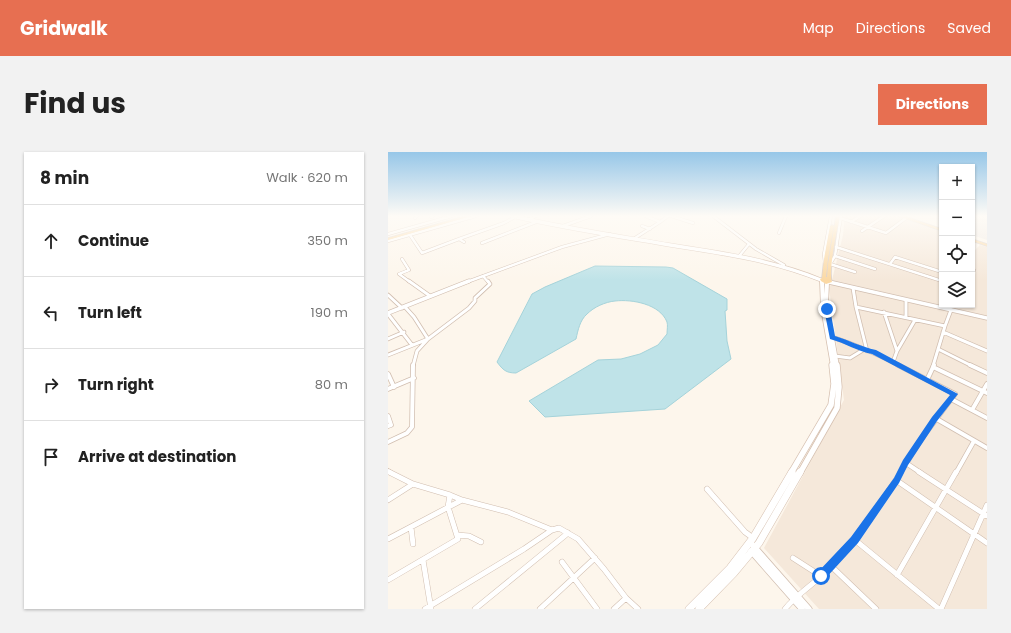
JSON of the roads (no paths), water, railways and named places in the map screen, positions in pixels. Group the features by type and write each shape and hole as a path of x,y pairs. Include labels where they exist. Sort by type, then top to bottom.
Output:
{"main road":[{"path":"630,237 731,254 784,265"},
{"path":"631,237 740,255 784,265 826,280"},
{"path":"699,609 754,550 837,408 840,398 827,309 825,262 832,240"},
{"path":"689,609 730,568 750,542 832,405 835,397 823,308 832,240"},
{"path":"975,240 987,244"}],"street":[{"path":"388,240 400,237"},
{"path":"412,237 422,253 464,237"},
{"path":"482,243 497,237"},
{"path":"412,345 404,332 397,326 388,314 430,296 562,247 598,237"},
{"path":"740,237 784,265"},
{"path":"825,262 824,254 827,237"},
{"path":"837,237 835,256 830,264 855,272"},
{"path":"459,239 464,242"},
{"path":"740,255 749,244"},
{"path":"836,247 939,279"},
{"path":"835,256 875,268"},
{"path":"890,264 896,257 939,271"},
{"path":"402,259 409,270 400,274 430,296"},
{"path":"388,442 407,433 412,427 413,366 416,351 428,339 469,308 475,301 475,298 490,284 483,276"},
{"path":"826,280 852,288 987,318"},
{"path":"826,280 987,318"},
{"path":"852,288 865,350"},
{"path":"388,295 414,317 428,339"},
{"path":"906,300 906,317"},
{"path":"856,306 945,326"},
{"path":"927,380 933,367 951,310"},
{"path":"884,312 897,351"},
{"path":"893,362 897,351 916,320"},
{"path":"388,339 404,332"},
{"path":"943,332 987,351"},
{"path":"786,609 795,597 821,576 854,540 896,480 935,418 955,394 874,352 832,337"},
{"path":"388,355 428,339"},
{"path":"938,349 987,373"},
{"path":"835,356 849,359 855,358 865,350"},
{"path":"933,367 987,393"},
{"path":"388,374 394,386"},
{"path":"388,389 414,378"},
{"path":"972,410 987,384"},
{"path":"951,399 987,418"},
{"path":"388,416 391,425 388,426"},
{"path":"935,418 987,448"},
{"path":"897,575 974,440"},
{"path":"906,463 985,515"},
{"path":"388,471 413,484 462,500 508,512 552,530"},
{"path":"896,480 987,543"},
{"path":"388,500 413,484"},
{"path":"707,489 745,532 754,550 795,597 809,609"},
{"path":"388,580 458,539 448,507 450,495"},
{"path":"388,538 462,500"},
{"path":"854,540 940,609 974,534 985,515 987,505"},
{"path":"411,526 413,544"},
{"path":"423,560 428,608 552,530 559,528 578,539 626,598 638,609"},
{"path":"474,609 568,533"},
{"path":"456,535 469,536 481,542"},
{"path":"540,609 595,558"},
{"path":"793,558 821,576"},
{"path":"562,562 597,609"},
{"path":"831,566 876,609"},
{"path":"795,597 802,609"},
{"path":"614,609 626,598"}],"water":[{"path":"595,266 673,268 727,299 727,310 725,311 727,341 731,359 665,409 545,417 529,401 598,360 621,359 640,354 658,345 667,334 667,322 658,311 652,307 629,301 611,302 596,307 585,316 580,325 576,339 516,373 507,372 503,369 497,362 532,294"}]}
